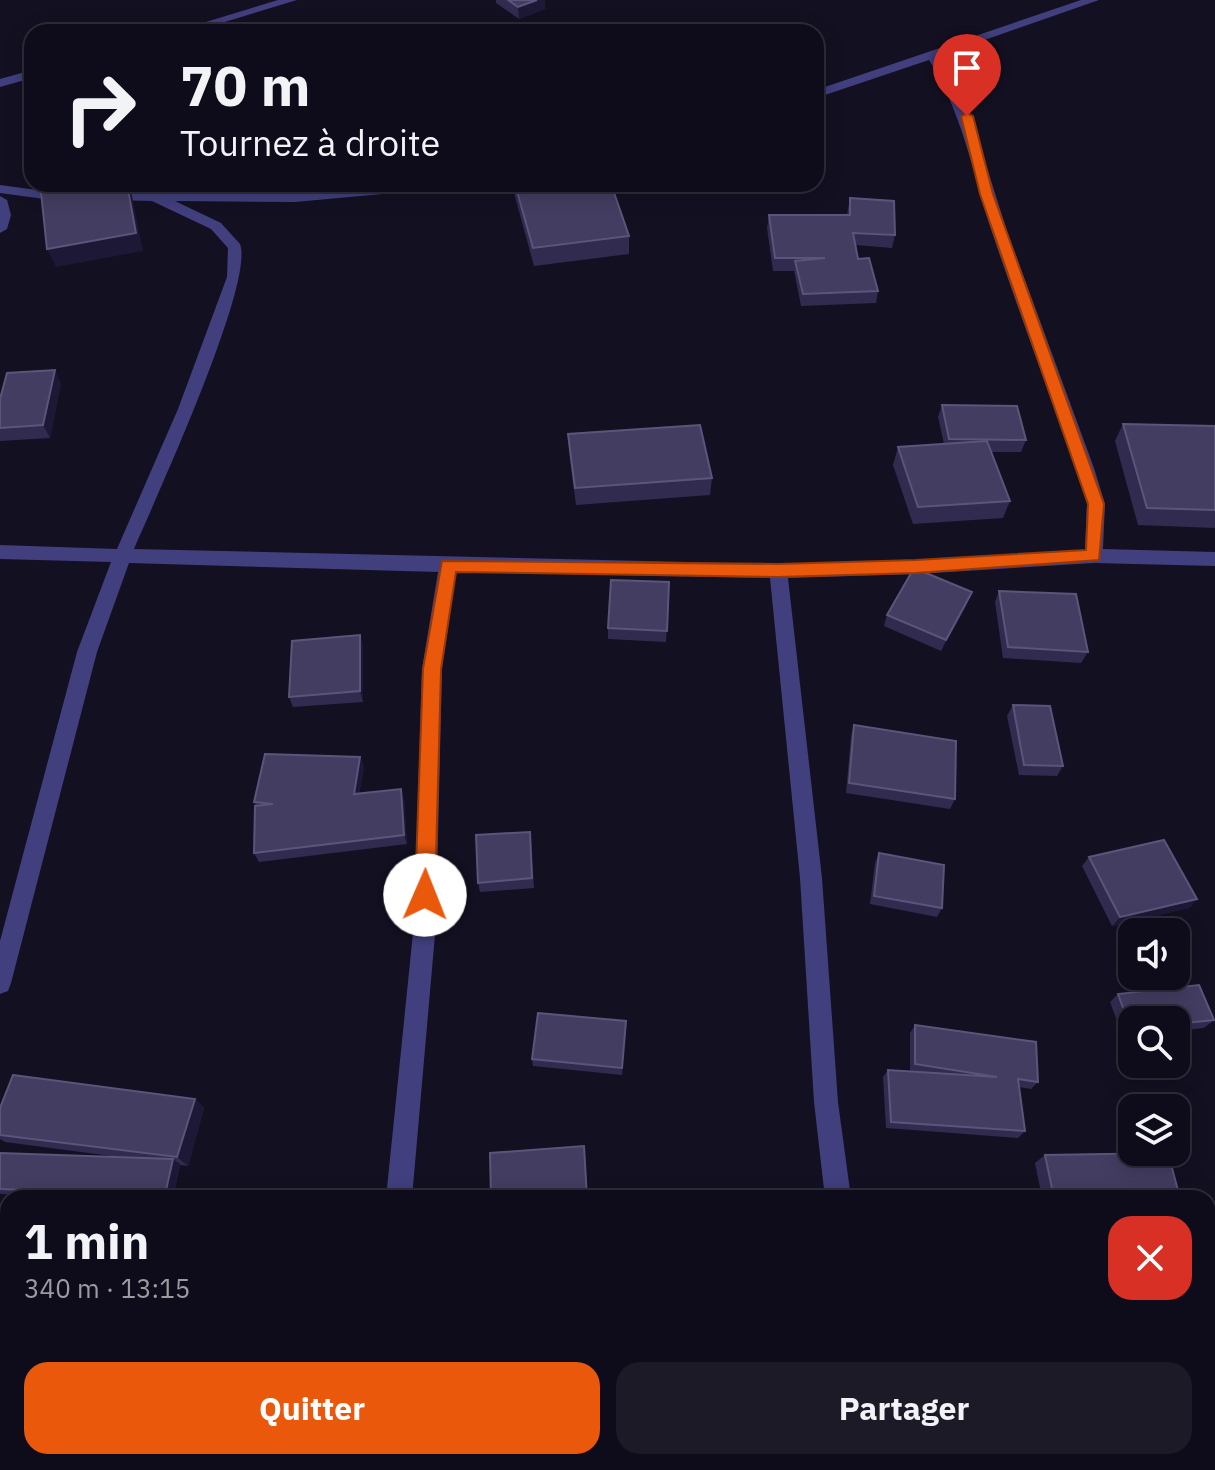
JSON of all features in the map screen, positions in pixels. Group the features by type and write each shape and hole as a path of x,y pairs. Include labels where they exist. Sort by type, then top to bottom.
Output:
{"street":[{"path":"207,24 291,0"},
{"path":"824,91 1093,0"},
{"path":"933,56 953,84 967,116 987,194 1085,468 1096,504 1094,556"},
{"path":"0,83 24,76"},
{"path":"0,189 24,191"},
{"path":"33,192 87,197 295,198 361,192"},
{"path":"0,983 87,652 122,557 186,409 234,277 235,247 216,226 151,195"},
{"path":"0,200 4,215 0,229"},
{"path":"0,552 448,566 778,571 916,567 1094,556 1215,559"},
{"path":"400,1190 425,923 432,669 448,566"},
{"path":"778,571 811,878 826,1102 837,1190"}],"building":[{"path":"508,0 537,0 518,7"},
{"path":"41,192 128,192 136,233 47,249"},
{"path":"517,192 614,192 629,236 533,248"},
{"path":"850,198 894,201 895,235 853,233 858,259 869,258 878,291 803,294 795,261 825,258 775,258 769,215 850,215"},
{"path":"55,370 43,425 0,428 0,399 7,373"},
{"path":"942,405 1017,406 1026,440 949,439"},
{"path":"1123,424 1215,426 1215,510 1147,508"},
{"path":"700,425 712,478 575,488 568,434"},
{"path":"987,441 1010,501 918,507 898,447"},
{"path":"914,568 972,592 946,640 887,615"},
{"path":"611,580 669,582 667,631 608,628"},
{"path":"999,591 1076,594 1088,652 1008,647"},
{"path":"360,635 360,691 289,697 292,641"},
{"path":"1013,705 1050,706 1063,766 1024,765"},
{"path":"854,725 956,741 955,799 849,783"},
{"path":"265,754 360,757 354,794 401,789 404,835 254,853 255,806 273,804 254,802"},
{"path":"530,832 532,878 478,883 476,835"},
{"path":"1164,840 1197,899 1120,917 1089,857"},
{"path":"879,853 944,865 942,908 874,896"},
{"path":"1199,985 1214,1020 1190,1023 1190,1006 1122,1006 1118,994 1190,990 1190,986"},
{"path":"538,1013 626,1021 622,1068 532,1059"},
{"path":"915,1025 1036,1042 1038,1082 1018,1079 1025,1131 891,1122 888,1070 997,1077 915,1064"},
{"path":"13,1075 195,1099 177,1157 0,1135 0,1108"},
{"path":"584,1146 587,1190 491,1190 490,1153"},
{"path":"0,1153 173,1159 166,1190 0,1189"},
{"path":"1118,1154 1118,1166 1171,1166 1178,1190 1052,1190 1045,1155"}],"route":[{"path":"425,895 432,669 448,566 778,571 916,567 1094,556 1096,504 987,194 967,116"}]}
